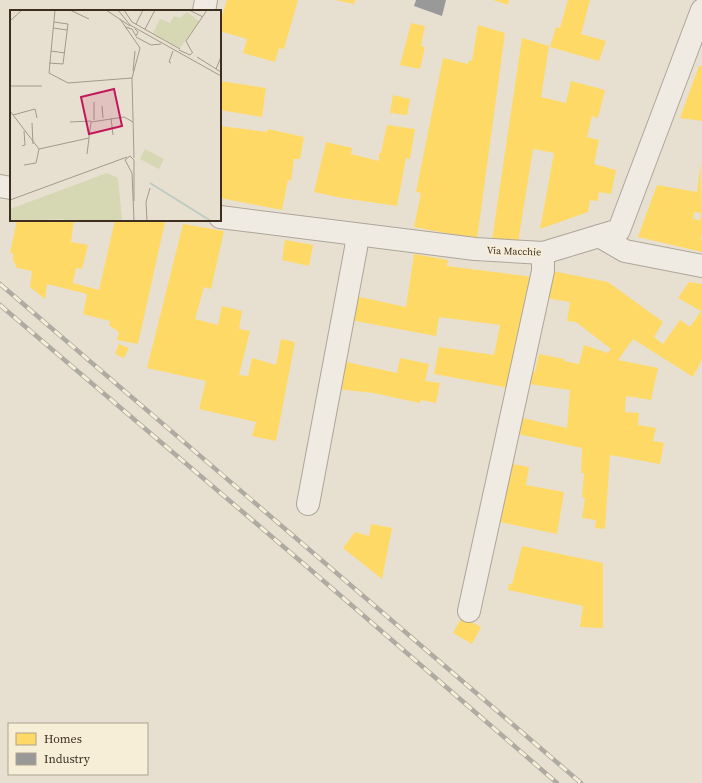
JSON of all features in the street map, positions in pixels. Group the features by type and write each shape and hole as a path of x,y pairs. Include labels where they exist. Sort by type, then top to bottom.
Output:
{"street":[{"path":"204,10 206,0"},
{"name":"Via Macchie","path":"221,217 475,249 543,253 619,230 702,10"},
{"path":"0,186 10,188"},
{"path":"308,504 356,248 357,234"},
{"path":"599,236 625,251 702,266"},
{"path":"469,611 543,272 543,253"}],"building: Homes":[{"path":"227,0 298,0 284,49 279,48 275,62 243,53 247,39 221,31 221,19"},
{"path":"335,0 355,0 354,4"},
{"path":"493,0 509,0 508,5"},
{"path":"568,0 590,0 581,34 606,41 599,61 550,47 556,27 560,28"},
{"path":"411,23 425,26 421,46 425,47 420,69 400,65"},
{"path":"478,25 505,33 477,239 414,227 421,193 416,192 443,58 468,64 469,60 472,61"},
{"path":"522,38 549,46 541,97 566,103 571,81 605,90 598,118 592,116 587,137 599,140 594,164 616,170 611,194 599,192 598,201 590,200 588,212 540,229 554,153 533,149 518,243 492,240"},
{"path":"699,66 702,66 702,121 680,118"},
{"path":"221,81 266,88 262,117 221,110"},
{"path":"393,95 410,99 407,115 390,113"},
{"path":"387,125 415,129 410,159 406,158 397,206 342,198 314,192 326,142 352,148 351,154 379,161 379,153 381,153"},
{"path":"221,126 267,132 268,129 304,137 300,159 294,159 291,181 288,180 282,210 221,198"},
{"path":"701,162 702,252 638,237 657,185 697,192","holes":["694,212 701,213 700,220 693,219"]},
{"path":"17,221 74,221 71,242 88,245 82,269 76,268 73,283 99,290 115,221 165,222 138,344 117,340 119,332 109,325 110,321 83,314 87,294 47,284 45,299 30,287 32,271 17,268 13,260 13,253 10,253"},
{"path":"183,224 224,231 211,289 204,287 195,319 218,325 222,306 242,311 239,329 250,331 239,375 248,376 252,358 276,365 281,339 295,342 276,441 252,436 256,422 199,409 206,381 147,368"},
{"path":"285,240 313,245 309,266 282,260"},
{"path":"414,254 448,260 447,266 533,277 510,388 434,374 439,347 494,355 500,325 439,317 436,336 350,320 355,296 406,307"},
{"path":"552,271 608,282 663,322 654,337 663,344 680,320 690,327 701,311 678,298 689,282 702,284 702,359 693,377 633,339 618,360 658,368 651,400 626,396 625,412 639,413 638,425 656,428 653,441 664,443 660,464 610,455 605,529 595,528 596,520 582,518 585,498 582,497 584,473 581,473 582,448 518,434 522,418 567,428 570,390 529,384 531,372 535,372 539,354 564,359 564,361 579,364 584,345 608,353 611,349 576,322 567,321 570,302 546,298"},
{"path":"119,344 129,348 124,358 115,354"},
{"path":"400,358 429,364 425,381 440,383 436,403 421,400 420,403 373,393 337,389 342,361 397,373"},
{"path":"512,464 529,467 526,485 564,492 557,534 500,522"},
{"path":"371,524 392,528 382,579 343,548 355,532 369,536"},
{"path":"522,546 603,563 603,628 580,627 583,606 508,590 509,584 512,584"},
{"path":"462,617 481,627 472,644 453,633"}],"building: Industry":[{"path":"416,0 446,0 442,16 414,6"}],"railway":[{"path":"0,284 581,783"},
{"path":"0,305 312,571 557,783"}]}
